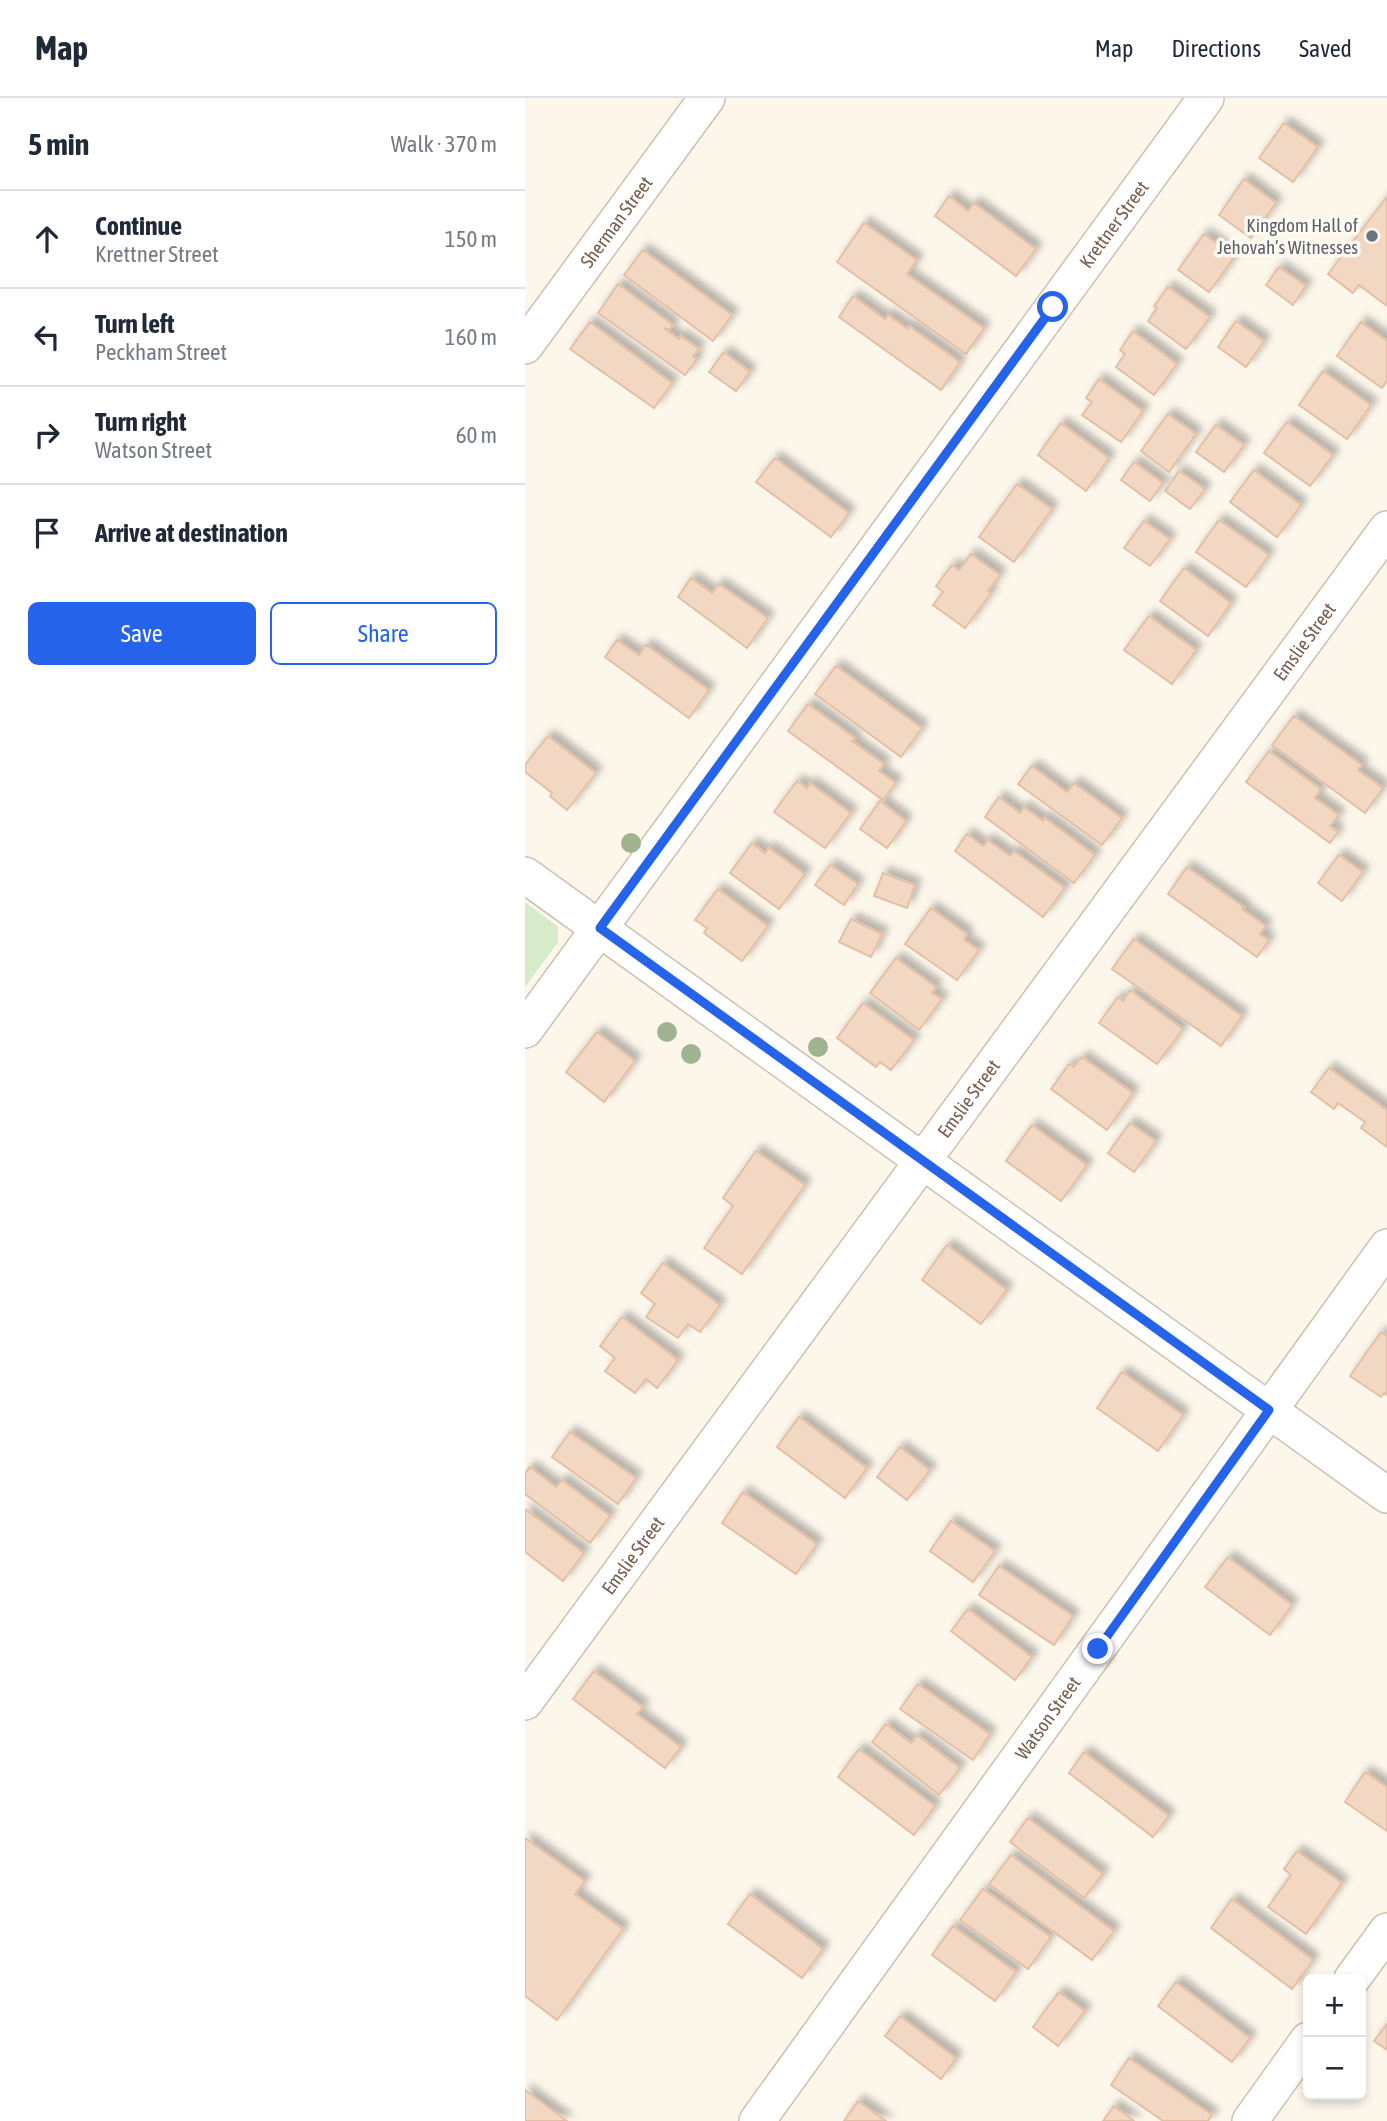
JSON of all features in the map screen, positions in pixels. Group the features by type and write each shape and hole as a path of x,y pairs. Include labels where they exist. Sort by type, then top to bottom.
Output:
{"street":[{"name":"Sherman Street","path":"525,346 707,98"},
{"name":"Krettner Street","path":"525,1030 1206,98"},
{"name":"Emslie Street","path":"525,1702 1387,529"},
{"path":"525,875 1387,1496"},
{"name":"Watson Street","path":"757,2121 1387,1247"},
{"path":"1356,1974 1387,1931"},
{"path":"1250,2121 1303,2047"}],"green space":[{"path":"525,902 558,927 558,942 525,987"}],"building":[{"path":"1284,123 1318,147 1293,182 1259,158"},
{"path":"1244,179 1276,203 1251,238 1219,215"},
{"path":"949,196 968,211 974,203 1036,249 1016,276 935,216"},
{"name":"Kingdom Hall of Jehovah’s Witnesses","path":"1386,198 1387,306 1359,285 1353,293 1328,274"},
{"path":"864,223 917,260 907,274 984,328 966,354 837,262"},
{"path":"1204,234 1235,256 1209,292 1178,270"},
{"path":"643,250 732,315 713,341 624,275"},
{"path":"1279,267 1306,286 1293,305 1266,285"},
{"path":"618,284 673,325 669,330 664,328 699,349 693,356 697,359 685,375 598,313"},
{"path":"1168,287 1210,317 1186,349 1148,321 1157,308 1154,306"},
{"path":"853,296 885,319 888,315 908,329 909,326 960,362 941,390 839,317"},
{"path":"1236,321 1264,341 1246,367 1218,347"},
{"path":"590,322 672,383 654,408 570,349"},
{"path":"1361,322 1387,341 1387,381 1382,388 1337,356"},
{"path":"1133,331 1177,364 1154,395 1116,367 1125,354 1120,350"},
{"path":"724,352 750,372 736,391 709,372"},
{"path":"1323,371 1371,405 1347,439 1299,405"},
{"path":"1099,379 1143,411 1121,442 1082,415 1092,402 1086,398"},
{"path":"1168,414 1196,434 1169,472 1141,451"},
{"path":"1287,422 1333,455 1310,486 1264,453"},
{"path":"1061,423 1109,458 1086,491 1038,455"},
{"path":"1216,425 1244,445 1224,472 1196,452"},
{"path":"775,458 849,513 831,537 756,482"},
{"path":"1134,462 1163,483 1150,501 1121,480"},
{"path":"1254,470 1301,505 1277,537 1230,502"},
{"path":"1179,471 1205,489 1190,509 1165,491"},
{"path":"1017,484 1052,509 1014,562 979,537"},
{"path":"1219,520 1269,555 1246,587 1196,552"},
{"path":"1144,521 1170,539 1150,566 1124,548"},
{"path":"971,554 1000,575 988,591 991,593 965,628 933,605 943,592 936,586 952,565 959,570"},
{"path":"1184,568 1231,603 1208,636 1160,601"},
{"path":"691,578 712,593 719,584 768,618 747,648 678,597"},
{"path":"1149,616 1196,650 1172,684 1124,650"},
{"path":"617,640 639,655 646,645 709,690 689,718 605,657"},
{"path":"836,666 922,728 901,757 815,694"},
{"path":"808,704 855,738 852,741 884,764 879,771 896,783 883,800 788,731"},
{"path":"1294,716 1362,765 1358,770 1383,788 1365,813 1272,745"},
{"path":"548,736 596,773 567,810 550,796 552,793 525,772 525,765"},
{"path":"1269,751 1321,789 1315,798 1339,815 1330,826 1338,832 1330,843 1246,782"},
{"path":"1032,766 1067,792 1074,783 1122,818 1102,845 1018,784"},
{"path":"797,781 807,788 810,783 851,813 825,848 774,812"},
{"path":"999,797 1020,813 1024,807 1043,821 1045,818 1095,855 1074,883 985,817"},
{"path":"880,801 906,821 887,848 860,829"},
{"path":"967,834 983,846 988,840 1010,856 1014,851 1065,888 1043,917 955,851"},
{"path":"752,843 765,853 769,848 805,874 779,909 730,873"},
{"path":"1339,855 1363,872 1342,901 1318,883"},
{"path":"830,865 858,884 844,905 815,885"},
{"path":"1187,867 1266,926 1260,934 1269,940 1257,957 1168,894"},
{"path":"883,873 915,885 907,908 874,896"},
{"path":"718,889 768,926 742,961 704,933 707,928 695,920"},
{"path":"931,908 967,934 964,940 979,950 957,980 905,944"},
{"path":"851,919 882,934 871,957 839,942"},
{"path":"1134,939 1242,1016 1221,1046 1112,969"},
{"path":"896,958 936,987 932,993 942,999 919,1030 870,993"},
{"path":"1130,990 1183,1029 1157,1064 1099,1023 1118,997 1123,1001"},
{"path":"863,1003 914,1040 891,1070 880,1062 876,1067 837,1038"},
{"path":"597,1032 635,1061 604,1102 566,1072"},
{"path":"1082,1057 1133,1093 1107,1130 1051,1089 1069,1064 1074,1067"},
{"path":"1329,1068 1387,1110 1387,1147 1361,1128 1365,1122 1338,1103 1334,1109 1311,1092"},
{"path":"1130,1123 1156,1141 1134,1172 1108,1153"},
{"path":"1032,1125 1087,1165 1061,1201 1006,1161"},
{"path":"756,1151 805,1185 742,1274 704,1248 733,1206 723,1198"},
{"path":"947,1245 1007,1290 981,1324 922,1280"},
{"path":"663,1263 720,1305 700,1332 688,1324 678,1338 646,1317 655,1304 641,1293"},
{"path":"622,1317 678,1360 657,1388 646,1379 635,1393 605,1371 615,1358 600,1346"},
{"path":"1381,1332 1387,1336 1387,1395 1384,1393 1381,1397 1350,1376"},
{"path":"1122,1372 1183,1415 1158,1451 1097,1408"},
{"path":"799,1417 867,1468 845,1498 777,1447"},
{"path":"570,1432 636,1478 618,1504 552,1457"},
{"path":"900,1447 930,1470 907,1500 877,1477"},
{"path":"530,1467 556,1487 562,1480 610,1516 590,1543 525,1494 525,1473"},
{"path":"743,1492 817,1544 796,1574 722,1523"},
{"path":"525,1509 584,1553 563,1581 525,1552"},
{"path":"951,1521 995,1551 973,1582 930,1551"},
{"path":"1228,1557 1292,1605 1270,1635 1205,1587"},
{"path":"999,1566 1073,1616 1054,1645 979,1595"},
{"path":"968,1609 1032,1657 1015,1680 951,1631"},
{"path":"594,1671 643,1707 637,1714 681,1747 665,1768 573,1699"},
{"path":"918,1684 990,1734 973,1760 900,1709"},
{"path":"886,1724 911,1743 917,1735 960,1768 939,1795 872,1742"},
{"path":"859,1749 935,1806 914,1835 838,1777"},
{"path":"1084,1752 1169,1816 1153,1837 1069,1773"},
{"path":"1365,1772 1387,1787 1387,1831 1345,1802"},
{"path":"1028,1818 1103,1874 1084,1898 1010,1842"},
{"path":"525,1838 585,1881 575,1894 623,1929 557,2020 525,1996"},
{"path":"1297,1851 1342,1883 1306,1934 1268,1907 1291,1875 1284,1869"},
{"path":"1011,1855 1114,1931 1092,1960 989,1884"},
{"path":"983,1889 1051,1937 1028,1969 960,1920"},
{"path":"750,1894 823,1949 802,1978 728,1924"},
{"path":"1232,1899 1313,1960 1292,1989 1211,1928"},
{"path":"953,1926 1016,1972 995,2001 932,1955"},
{"path":"1176,1982 1250,2038 1232,2062 1158,2006"},
{"path":"1059,1992 1085,2011 1058,2046 1033,2027"},
{"path":"900,2016 956,2058 941,2079 885,2036"},
{"path":"1387,2024 1387,2050 1374,2041"},
{"path":"1129,2058 1212,2115 1208,2121 1163,2121 1111,2085"},
{"path":"525,2090 567,2121 525,2121"},
{"path":"858,2101 886,2121 844,2121"},
{"path":"1114,2106 1134,2121 1103,2121"}],"place":[{"name":"Kingdom Hall of Jehovah’s Witnesses","path":"1372,236"}],"route":[{"path":"1053,307 600,928 1269,1410 1098,1649"}]}
